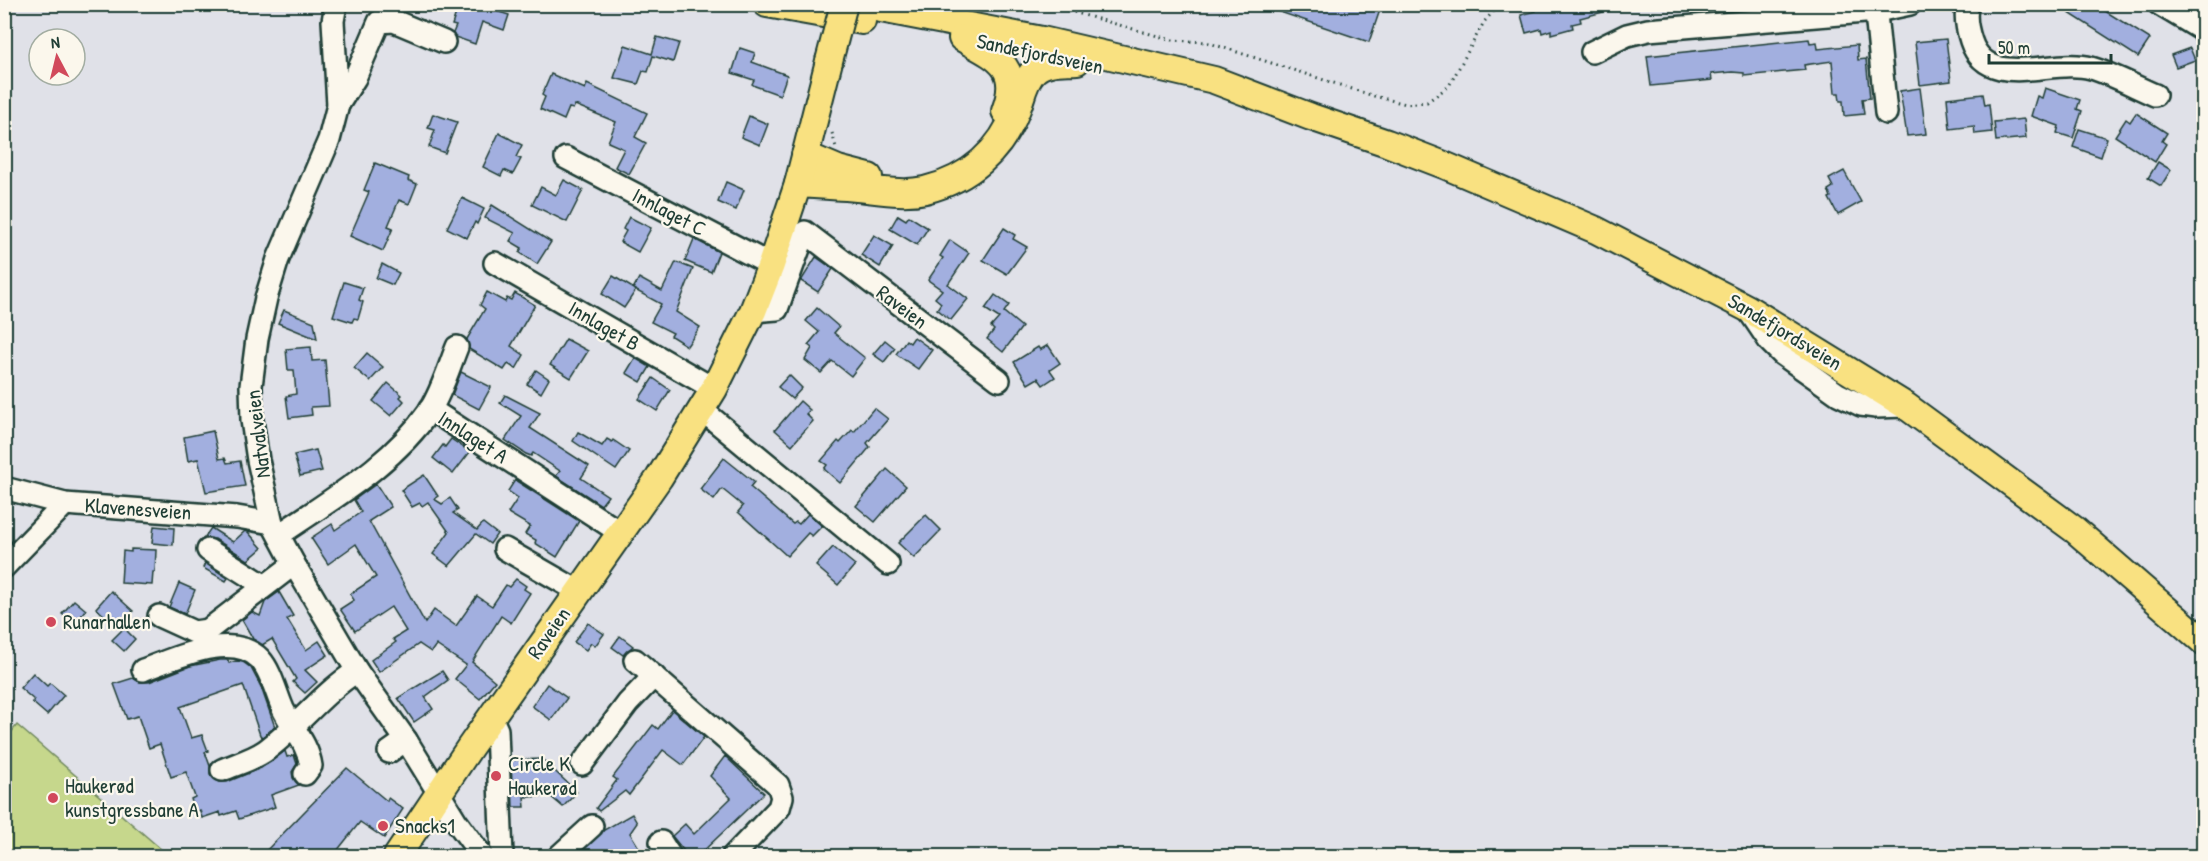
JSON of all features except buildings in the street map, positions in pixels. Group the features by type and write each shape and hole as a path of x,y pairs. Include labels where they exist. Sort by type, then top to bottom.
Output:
{"main road":[{"name":"Sandefjordsveien","path":"767,4 962,38 1038,56 1077,61 1311,117"},
{"name":"Raveien","path":"397,856 578,591 621,533 708,400 753,311 771,265 798,184 844,4"},
{"name":"Sandefjordsveien","path":"855,4 1042,39 1214,80 1387,143 1596,230 1747,308 1906,406 2075,530 2204,642"},
{"path":"805,155 838,169 891,182 938,176 979,152 996,128 1006,108 1010,83 1006,68 997,57 962,38"},
{"path":"798,184 834,185 903,193 924,190 954,180 972,171 1006,132 1027,82 1035,70 1046,63 1077,61"}],"street":[{"name":"Natvalveien","path":"336,4 333,21 338,105 329,140 278,259 257,339 251,386 252,420 258,460 275,529 294,564 357,671 406,740 482,856"},
{"path":"1592,52 1627,35 1648,30 1910,4"},
{"path":"1968,4 1967,28 1973,48 1983,61 1999,69 2065,65 2090,68 2155,95"},
{"path":"2159,4 2204,31"},
{"path":"1876,8 1886,113"},
{"path":"338,105 355,78 379,22 394,21 444,42"},
{"name":"Innlaget C","path":"566,159 771,265"},
{"name":"Raveien","path":"753,311 777,309 805,232 999,380"},
{"name":"Innlaget B","path":"495,263 708,400"},
{"path":"430,409 457,347"},
{"path":"708,400 888,564"},
{"name":"Innlaget A","path":"275,529 379,466 400,446 430,409 621,533"},
{"name":"Klavenesveien","path":"4,488 65,504 237,517 275,529"},
{"path":"4,567 65,504"},
{"path":"505,549 578,591"},
{"path":"207,550 265,586"},
{"path":"159,616 189,631 201,633 219,623 294,564"},
{"path":"143,670 208,647 224,645 235,647 260,659 310,757 311,766 305,774"},
{"path":"635,660 778,785 782,797 779,808 733,856"},
{"path":"222,770 258,755 293,726 330,690 357,671"},
{"path":"582,764 628,703 654,676"},
{"path":"491,717 497,730 502,856"},
{"path":"389,752 406,740"},
{"path":"559,856 592,826"}],"path":[{"path":"1045,4 1172,40 1206,42 1374,96 1406,104 1427,102 1449,86 1484,22 1500,4"}],"green space":[{"name":"Haukerød kunstgressbane A","path":"17,725 169,856 5,856 5,740"}],"place":[{"name":"Runarhallen","path":"51,622"},
{"name":"Circle K Haukerød","path":"496,776"},
{"name":"Haukerød kunstgressbane A","path":"53,798"},
{"name":"Snacks1","path":"383,826"}]}
